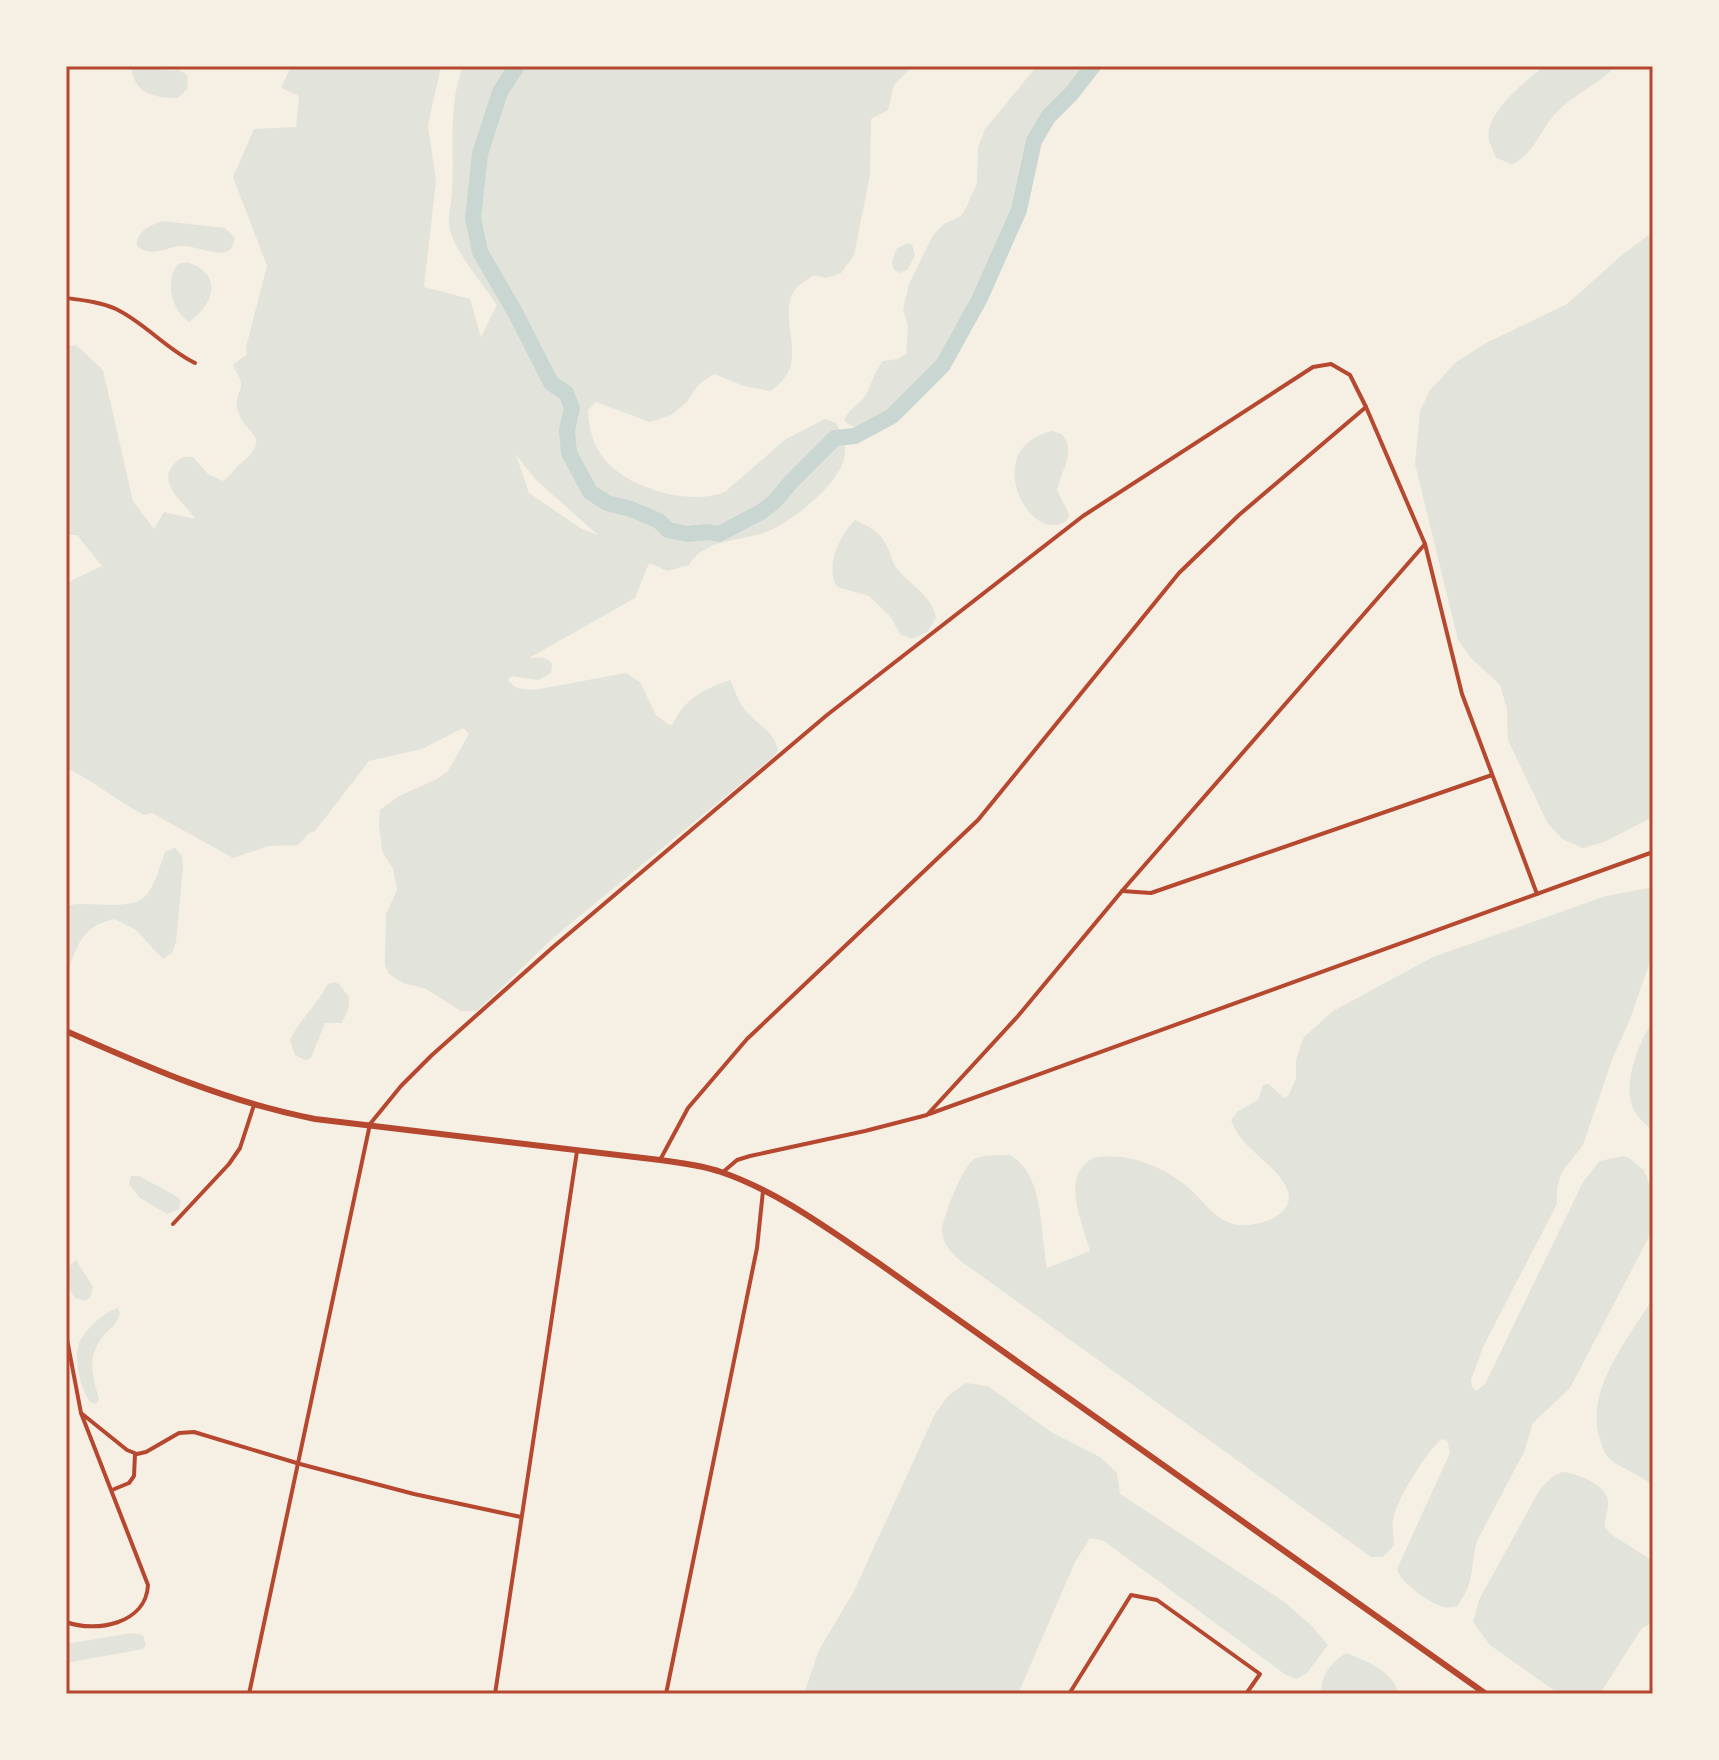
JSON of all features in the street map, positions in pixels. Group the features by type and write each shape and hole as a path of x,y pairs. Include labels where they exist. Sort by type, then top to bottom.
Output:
{"main road":[{"path":"66,1031 177,1079 254,1105 315,1119 578,1149 704,1166 723,1172 763,1191 867,1255 1486,1694"}],"street":[{"path":"66,298 114,308 195,363"},
{"path":"249,1694 370,1124 432,1055 564,937 827,715 1083,516 1319,365 1331,364 1346,371 1366,407 1425,544 1462,694 1537,894"},
{"path":"660,1160 688,1108 747,1039 978,820 1179,573 1239,515 1366,407"},
{"path":"927,1115 1018,1016 1122,891 1425,544"},
{"path":"1122,891 1151,893 1492,775"},
{"path":"723,1172 737,1160 750,1156 927,1115 1653,852"},
{"path":"173,1224 240,1148 254,1105"},
{"path":"495,1694 578,1149"},
{"path":"666,1694 757,1248 763,1191"},
{"path":"66,1334 81,1413 148,1585 148,1596 125,1621 99,1626 66,1622"},
{"path":"81,1413 135,1453 146,1452 179,1433 194,1432 414,1494 521,1517"},
{"path":"112,1490 129,1483 134,1476 135,1453"},
{"path":"1069,1694 1131,1595 1157,1600 1260,1674 1246,1694"}],"shaded area":[{"path":"131,66 179,70 187,75 188,88 178,98 153,95 136,83"},
{"path":"291,66 441,66 428,125 436,181 424,287 470,299 481,337 497,305 462,256 449,226 453,111 463,66 913,66 894,85 888,110 871,119 870,175 854,255 841,273 826,278 814,275 794,291 789,316 792,355 790,368 783,380 770,391 744,386 714,374 699,384 686,403 671,415 650,422 596,402 588,410 592,437 606,461 630,480 663,492 697,497 726,491 786,439 825,419 836,423 845,445 843,463 837,475 805,508 771,530 715,545 705,549 689,565 668,571 649,563 635,598 529,658 547,659 552,664 551,673 538,680 511,676 508,680 518,688 534,689 626,673 640,682 656,715 669,725 696,696 730,680 738,700 769,733 778,750 771,759 554,937 477,1011 461,1011 426,989 403,983 389,974 385,965 386,914 397,890 393,869 382,851 380,810 399,796 448,771 469,734 463,728 422,749 369,761 315,831 298,845 269,846 233,858 152,813 145,815 135,810 66,768 66,583 102,566 77,535 66,535 66,346 76,345 103,370 133,501 154,529 164,512 195,519 170,485 168,478 175,463 184,457 193,457 209,475 223,481 255,447 254,435 240,417 237,407 241,382 233,365 247,354 246,347 267,266 233,177 254,129 296,127 299,96 281,88","holes":["516,455 536,480 598,535 582,529 529,493"]},
{"path":"1037,66 1090,66 1057,117 1044,131 1026,176 1016,233 1001,262 985,306 946,369 917,398 862,425 850,425 844,420 865,397 883,361 898,359 906,354 908,325 903,310 909,284 933,235 944,224 961,216 966,208 977,183 978,147 985,129"},
{"path":"1545,66 1616,66 1557,112 1520,160 1512,164 1496,158 1489,140 1493,119 1508,98"},
{"path":"163,221 225,228 235,238 233,245 230,250 220,253 180,246 153,252 137,246 142,233"},
{"path":"1653,232 1653,817 1604,842 1583,848 1562,839 1547,822 1508,740 1507,709 1500,685 1471,658 1458,640 1415,464 1420,411 1430,390 1456,362 1486,343 1567,304"},
{"path":"908,243 912,245 915,255 908,269 901,273 894,270 892,262 897,248"},
{"path":"187,262 206,274 211,290 204,307 189,322 174,303 171,286 171,278 178,264"},
{"path":"1052,431 1062,434 1068,448 1067,462 1057,490 1069,514 1068,519 1054,525 1040,521 1028,510 1018,494 1014,475 1018,457 1029,441"},
{"path":"855,520 881,536 897,568 930,603 936,618 927,632 912,639 901,635 890,616 869,596 837,587 833,561 844,534"},
{"path":"175,848 182,856 183,867 176,942 172,953 163,959 136,930 115,919 87,932 66,976 66,906 121,905 140,900 153,885 165,852"},
{"path":"1648,888 1653,890 1653,953 1629,1022 1613,1057 1583,1145 1562,1172 1557,1188 1557,1204 1483,1347 1471,1380 1472,1387 1476,1391 1485,1384 1583,1182 1600,1161 1623,1156 1644,1170 1653,1194 1653,1229 1570,1388 1533,1423 1524,1452 1477,1541 1469,1583 1457,1606 1443,1607 1424,1597 1409,1586 1397,1569 1450,1452 1447,1441 1442,1439 1435,1445 1406,1489 1393,1520 1394,1545 1383,1557 1371,1557 958,1259 946,1244 942,1227 958,1183 973,1160 991,1155 1010,1155 1030,1176 1039,1206 1047,1268 1090,1251 1075,1188 1083,1166 1093,1158 1132,1159 1157,1168 1180,1181 1215,1214 1233,1224 1250,1225 1270,1220 1285,1209 1289,1201 1288,1192 1277,1173 1243,1140 1231,1120 1238,1111 1258,1100 1263,1085 1269,1084 1284,1098 1288,1096 1296,1079 1296,1060 1304,1037 1333,1011 1433,957 1606,896"},
{"path":"334,982 349,997 349,1007 342,1023 325,1023 311,1058 305,1060 295,1055 290,1040 328,984"},
{"path":"1653,1020 1653,1131 1635,1112 1631,1102 1630,1078 1637,1052"},
{"path":"131,1176 139,1176 178,1197 181,1201 179,1209 167,1214 140,1198 129,1184"},
{"path":"76,1260 93,1287 85,1301 75,1298 70,1290 68,1267"},
{"path":"1653,1298 1653,1487 1607,1456 1597,1421 1603,1383 1621,1347"},
{"path":"118,1308 119,1317 99,1342 93,1358 99,1399 96,1404 90,1402 81,1381 77,1364 78,1347 91,1326"},
{"path":"966,1383 988,1386 1051,1432 1100,1457 1117,1473 1120,1494 1283,1601 1328,1645 1307,1673 1297,1679 1286,1675 1104,1541 1090,1538 1075,1562 1018,1694 804,1694 819,1650 854,1591 935,1414 948,1396"},
{"path":"1562,1472 1582,1477 1602,1489 1608,1501 1605,1527 1612,1535 1653,1561 1653,1623 1642,1628 1600,1694 1559,1694 1490,1645 1473,1622 1479,1600 1540,1489"},
{"path":"132,1633 143,1635 146,1645 143,1649 66,1663 66,1644"},
{"path":"1347,1653 1386,1673 1398,1694 1322,1694 1328,1670"}],"waterway":[{"path":"517,66 500,92 480,154 473,218 480,252 551,383 566,393 572,408 567,430 569,453 590,492 607,503 659,521 668,530 687,534 719,534 761,512 835,438 855,436 892,416 943,365 980,298 1019,210 1034,141 1048,117 1093,66"}]}
